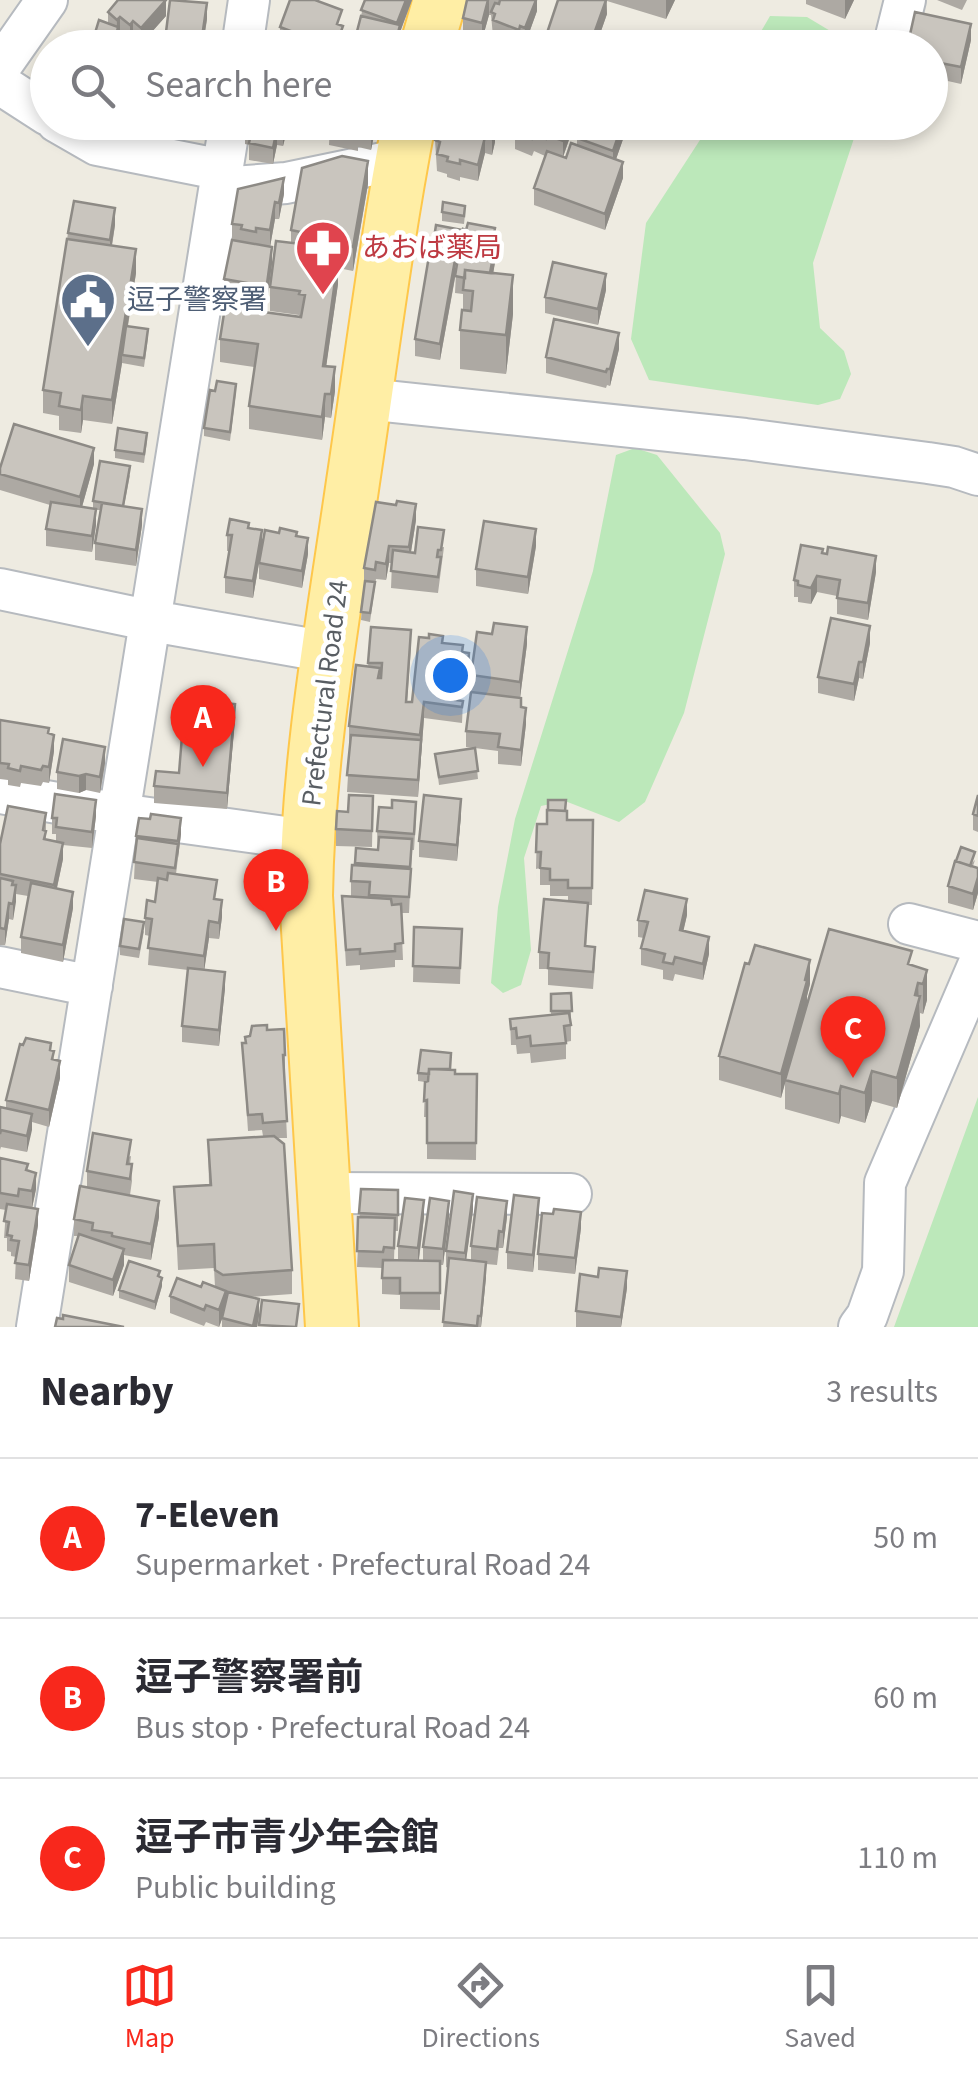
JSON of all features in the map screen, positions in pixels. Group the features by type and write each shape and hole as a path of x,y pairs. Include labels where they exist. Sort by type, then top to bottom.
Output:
{"main road":[{"name":"Prefectural Road 24","path":"332,1327 306,896 307,840 312,767 328,652 406,141"}],"street":[{"path":"0,67 47,0"},
{"path":"245,30 249,0"},
{"path":"898,30 905,0"},
{"path":"0,84 30,103"},
{"path":"87,140 221,179 286,184 406,141"},
{"path":"38,1327 227,140"},
{"path":"366,399 745,439 928,462 978,474"},
{"path":"0,589 152,622 328,652"},
{"path":"0,792 120,814 307,840"},
{"path":"909,924 978,942"},
{"path":"0,966 92,986"},
{"path":"859,1327 883,1272 885,1183 978,966"},
{"path":"323,1193 571,1194"}],"green space":[{"path":"770,16 807,17 829,30 762,30"},
{"path":"700,140 853,140 813,263 820,328 844,351 851,374 840,399 818,405 649,380 631,339 646,223"},
{"path":"635,448 657,455 720,533 725,554 684,713 645,802 619,822 565,801 541,806 524,858 531,950 521,985 503,993 491,983 498,907 515,819 593,571 616,455"},
{"path":"978,1097 978,1327 894,1327"}],"building":[{"path":"118,0 166,0 141,28 133,21 130,25 120,17 117,20 108,12"},
{"path":"170,0 207,3 203,30 166,30"},
{"path":"290,0 315,0 342,10 337,24 343,26 342,30 280,27"},
{"path":"365,0 406,0 397,23 361,10"},
{"path":"467,0 488,0 482,23 463,18"},
{"path":"500,0 536,0 525,28 520,26 519,30 493,20 495,14 491,12"},
{"path":"558,0 606,0 595,30 548,30"},
{"path":"915,12 971,24 961,67 948,64 948,30 911,30"},
{"path":"361,16 400,25 399,30 357,30"},
{"path":"99,20 118,27 117,30 96,30"},
{"path":"250,140 275,140 273,148 249,143"},
{"path":"435,140 484,140 478,165 447,161 448,157 437,154 440,142"},
{"path":"583,140 617,140 613,151"},
{"path":"571,143 623,162 605,214 534,188 547,151 566,158"},
{"path":"342,156 368,161 353,247 291,230 302,168"},
{"path":"284,178 270,230 256,228 256,232 232,224 238,189"},
{"path":"74,201 115,208 110,240 68,233"},
{"path":"443,202 465,206 464,216 442,212"},
{"path":"468,223 495,228 497,235 490,273 465,270 465,278 455,276 463,229"},
{"path":"436,225 462,230 456,265 455,260 442,258 443,253 432,251"},
{"name":"逗子警察署","path":"67,239 136,249 112,400 83,396 81,410 59,406 61,393 43,390"},
{"path":"232,240 272,247 266,291 252,289 253,284 224,279"},
{"path":"276,241 337,252 323,366 335,367 322,417 249,406 258,344 220,339 225,307 301,317 305,295 270,287"},
{"path":"429,256 455,260 440,344 415,339"},
{"path":"553,262 606,274 598,309 545,297"},
{"path":"465,270 513,275 506,335 460,330 462,310 471,311 473,291 463,290"},
{"path":"554,319 619,333 610,369 606,372 546,357"},
{"path":"126,326 148,329 144,358 122,355"},
{"path":"217,381 236,384 230,432 204,428 210,390 215,391"},
{"path":"14,424 94,448 80,497 0,474"},
{"path":"118,428 147,433 144,454 115,450"},
{"path":"100,461 130,466 123,506 93,501"},
{"path":"397,501 416,504 409,547 389,546 386,564 376,562 375,570 364,568 376,502 396,505"},
{"path":"51,502 96,509 92,536 46,529"},
{"path":"102,503 142,509 136,550 95,543"},
{"path":"230,519 262,530 253,581 225,577 232,535 227,535"},
{"path":"484,521 536,529 528,577 476,569"},
{"path":"418,527 444,530 437,557 441,557 438,577 391,571 393,550 415,553"},
{"path":"280,528 308,538 302,571 259,563 265,530 279,533"},
{"path":"801,545 823,549 822,553 827,554 828,547 876,556 868,603 837,598 840,580 817,576 811,588 798,585 794,580"},
{"path":"365,581 375,582 370,613 361,612"},
{"path":"831,618 870,626 854,684 818,677"},
{"path":"494,623 527,627 520,682 471,675 477,632 492,634"},
{"path":"371,627 411,630 406,702 412,702 419,637 443,636 442,643 463,645 462,652 469,653 467,675 460,674 455,700 463,701 462,707 424,702 420,735 349,726 356,665 380,668 381,678 382,663 368,663"},
{"path":"471,692 521,698 521,707 526,708 521,750 498,747 500,734 466,731"},
{"path":"185,699 235,704 227,793 154,786 156,771 179,773"},
{"path":"0,720 49,728 48,733 54,735 49,767 43,766 41,770 21,766 20,771 0,763"},
{"path":"351,735 421,740 418,780 347,775"},
{"path":"63,739 105,747 100,777 57,772"},
{"path":"475,748 478,771 439,777 435,754"},
{"path":"55,794 96,800 92,832 56,827 57,818 52,818"},
{"path":"349,795 373,796 372,831 336,829 337,811 348,812"},
{"path":"424,795 461,799 457,845 419,841"},
{"path":"392,800 416,802 414,834 377,831 379,807 392,808"},
{"path":"548,800 566,800 565,811 548,810"},
{"path":"8,806 46,813 44,839 63,843 54,885 0,874 0,844"},
{"path":"547,810 567,811 567,820 593,820 592,888 568,888 568,880 550,880 550,869 540,868 537,824 547,824"},
{"path":"151,814 181,818 178,841 136,836 139,818 150,819"},
{"path":"379,837 412,839 410,867 355,863 356,848 378,850"},
{"path":"137,838 178,844 175,868 134,862"},
{"path":"961,847 975,852 970,866 956,861"},
{"path":"955,861 978,868 973,894 948,886"},
{"path":"352,865 411,869 409,897 369,895 370,882 351,881"},
{"path":"168,873 217,880 214,899 222,900 219,923 209,921 204,956 148,948 152,919 145,918 147,900 155,902 158,878 167,880"},
{"path":"0,878 16,885 5,929 0,928"},
{"path":"31,883 73,892 63,945 21,937"},
{"path":"645,890 687,899 680,930 709,937 703,964 675,957 673,964 663,962 665,954 641,948 648,922 638,920"},
{"path":"342,896 391,899 392,905 401,904 403,943 395,944 395,951 360,954 360,949 346,950"},
{"path":"544,899 588,903 585,946 595,947 593,972 548,968 549,953 539,952"},
{"path":"124,919 144,922 139,949 120,946"},
{"path":"414,927 462,929 460,968 413,966"},
{"path":"829,929 912,951 908,964 927,970 923,984 918,983 915,995 920,996 897,1078 872,1071 865,1093 841,1086 839,1094 785,1080"},
{"path":"755,945 810,960 781,1074 719,1056 745,963 749,964"},
{"path":"188,968 225,972 219,1030 182,1026"},
{"path":"571,993 572,1011 551,1011 551,994"},
{"path":"569,1013 571,1025 564,1026 566,1043 531,1046 530,1036 517,1038 516,1028 511,1029 510,1019"},
{"path":"267,1025 267,1030 284,1029 287,1121 263,1123 262,1114 248,1115 242,1043 246,1043 252,1026"},
{"path":"26,1038 51,1043 52,1059 60,1061 49,1110 6,1100 20,1044"},
{"path":"421,1050 451,1053 450,1069 418,1073"},
{"path":"429,1069 477,1074 476,1143 427,1143 427,1100 424,1101"},
{"path":"0,1107 32,1114 27,1136 1,1130 0,1134"},
{"path":"93,1133 131,1140 127,1164 132,1164 130,1179 87,1171"},
{"path":"274,1136 284,1144 292,1270 223,1275 215,1270 214,1244 178,1246 174,1187 211,1185 208,1140"},
{"path":"0,1158 28,1164 26,1170 36,1173 32,1191 19,1189 18,1196 0,1193"},
{"path":"80,1186 159,1201 151,1244 92,1230 93,1223 74,1219"},
{"path":"361,1189 398,1190 398,1215 359,1213"},
{"path":"454,1191 473,1194 465,1253 446,1251"},
{"path":"514,1195 539,1198 533,1255 507,1252"},
{"path":"477,1197 507,1201 497,1249 471,1246"},
{"path":"405,1198 424,1200 418,1248 398,1246"},
{"path":"430,1198 449,1201 443,1249 423,1247"},
{"path":"7,1204 38,1209 29,1265 15,1263 19,1241 7,1235"},
{"path":"554,1209 581,1212 575,1258 538,1254 542,1213 553,1214"},
{"path":"358,1217 395,1218 394,1248 384,1247 383,1252 357,1251"},
{"path":"79,1234 124,1249 113,1280 69,1265"},
{"path":"449,1258 486,1262 477,1326 443,1322"},
{"path":"383,1260 440,1261 440,1293 400,1293 400,1278 382,1278"},
{"path":"129,1261 160,1271 158,1276 162,1278 155,1302 119,1290"},
{"path":"599,1268 627,1271 621,1317 576,1311 580,1274 598,1277"},
{"path":"177,1278 226,1291 219,1310 206,1305 204,1310 170,1296"},
{"path":"228,1292 259,1299 253,1326 222,1318"},
{"path":"262,1300 299,1304 296,1327 259,1325"},
{"path":"63,1315 124,1327 55,1327 57,1318 63,1319"}],"place":[{"name":"あおば薬局","path":"323,297"},
{"name":"逗子警察署","path":"88,349"},
{"name":"7-Eleven","path":"203,767"},
{"name":"逗子警察署前","path":"276,931"},
{"name":"逗子市青少年会館","path":"853,1078"}]}
